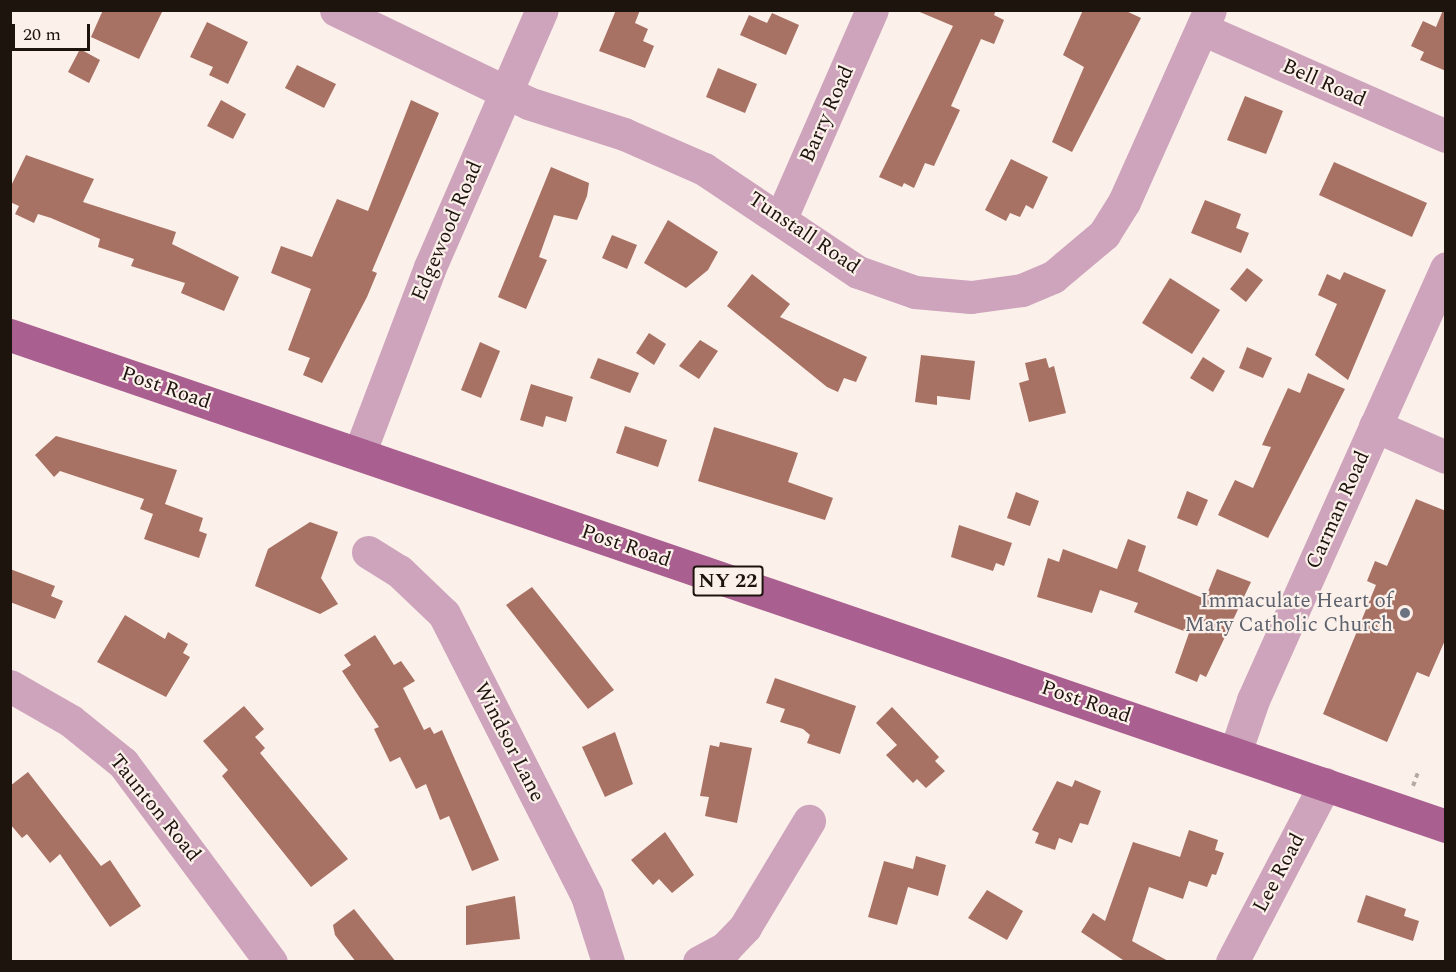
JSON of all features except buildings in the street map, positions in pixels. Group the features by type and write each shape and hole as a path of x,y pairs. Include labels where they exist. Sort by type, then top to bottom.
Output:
{"main road":[{"name":"Post Road","path":"10,335 1446,826"}],"street":[{"name":"Tunstall Road","path":"336,10 506,93 680,157 781,218 858,272 915,292 989,296 1038,284 1079,259 1115,220 1206,20"},
{"name":"Edgewood Road","path":"359,454 430,267 542,10"},
{"name":"Barry Road","path":"781,218 872,10"},
{"name":"Bell Road","path":"1206,20 1446,136"},
{"name":"Carman Road","path":"1235,753 1375,426 1446,268"},
{"path":"1375,426 1446,457"},
{"name":"Windsor Lane","path":"368,552 399,571 444,614 587,896 608,962"},
{"name":"Taunton Road","path":"10,686 71,721 123,763 272,962"},
{"name":"Lee Road","path":"1232,962 1325,784"},
{"path":"699,962 725,948 745,927 809,821"}],"place":[{"name":"Immaculate Heart of Mary Catholic Church","path":"1405,613"}]}
